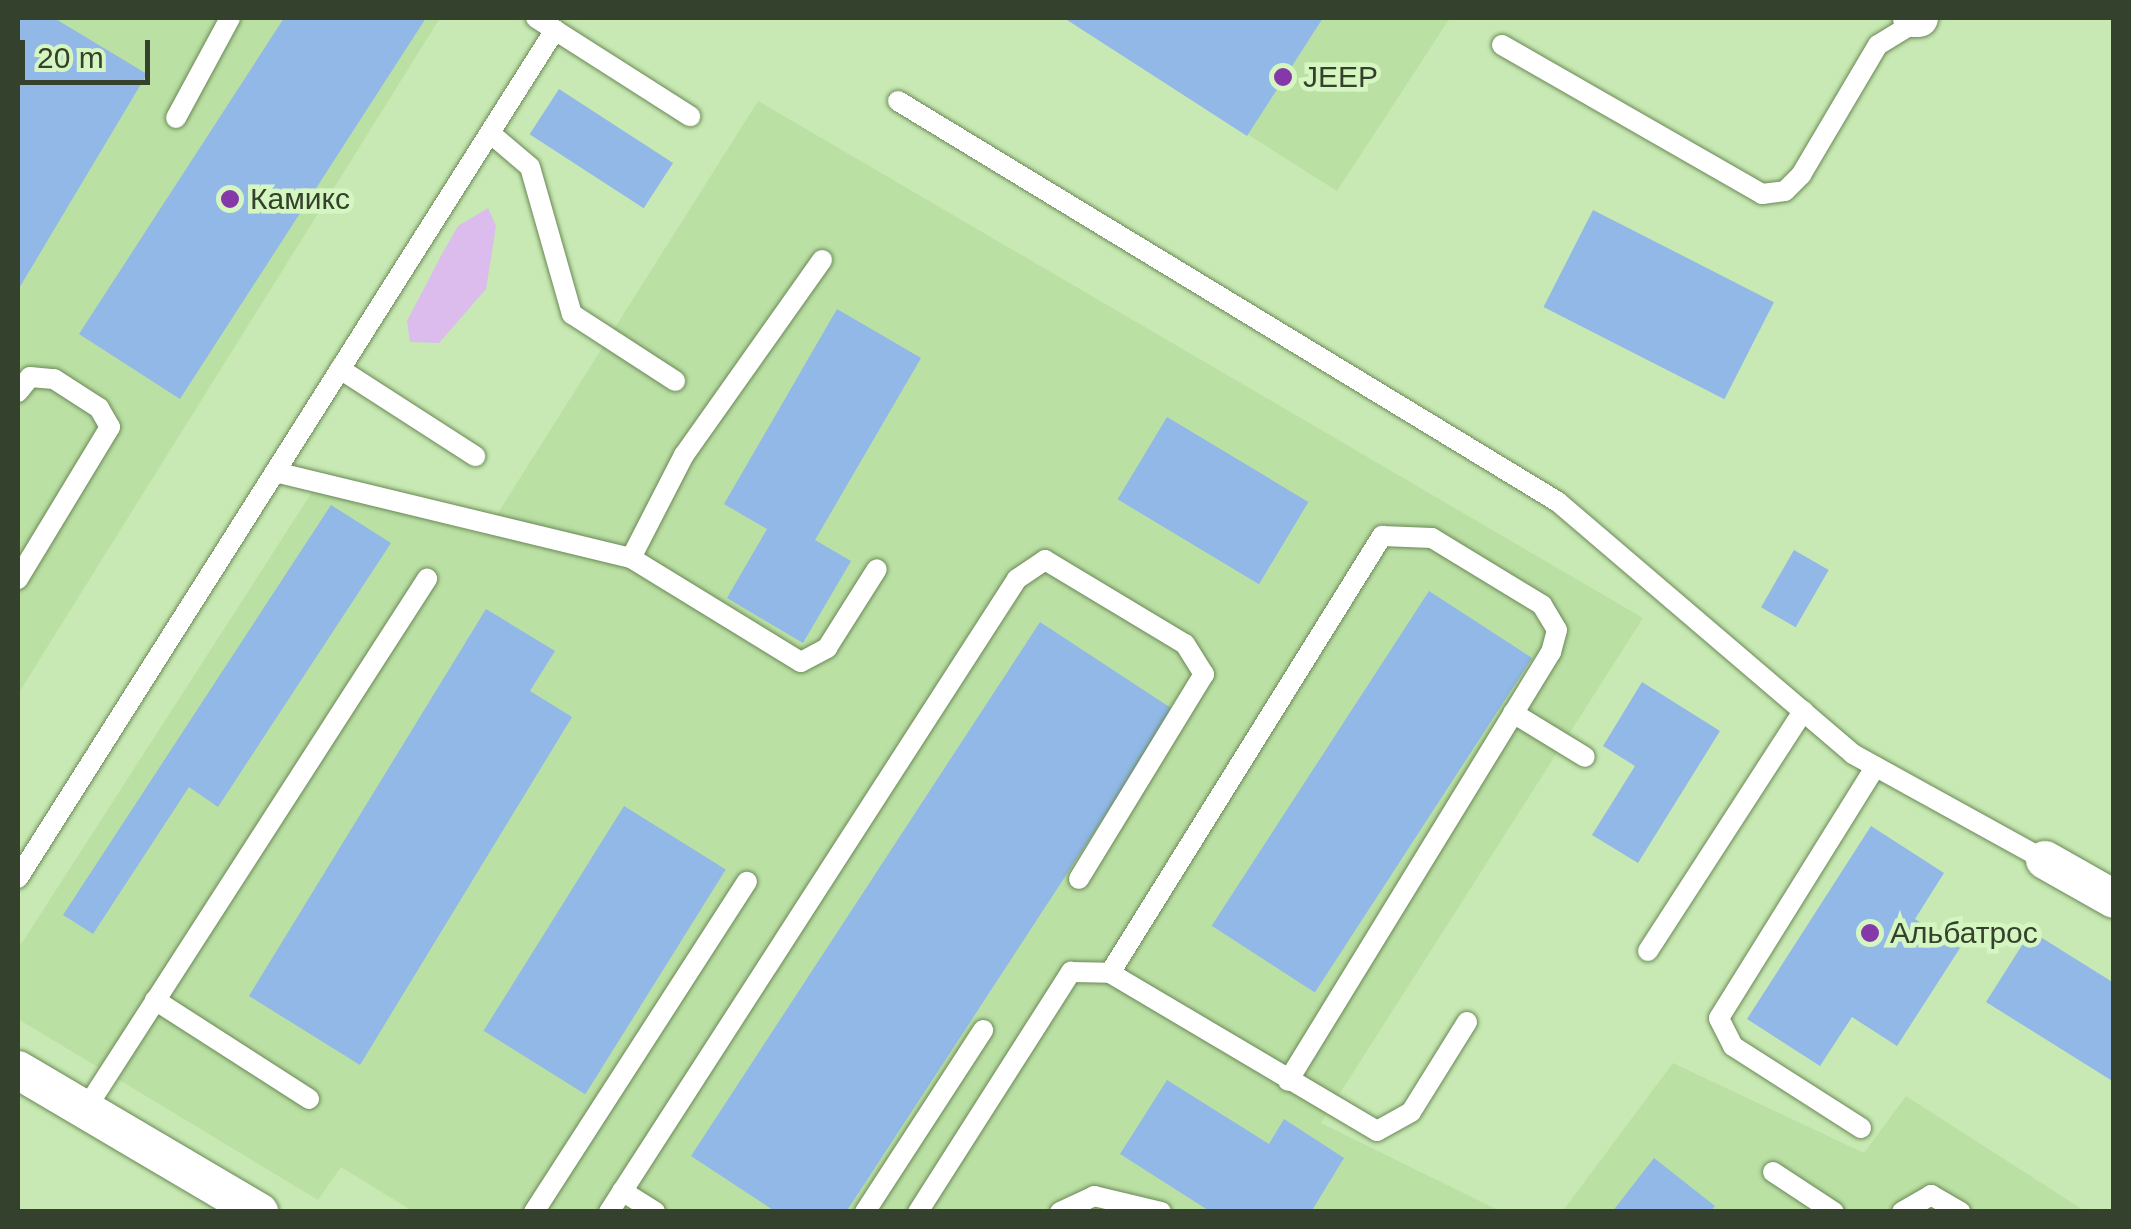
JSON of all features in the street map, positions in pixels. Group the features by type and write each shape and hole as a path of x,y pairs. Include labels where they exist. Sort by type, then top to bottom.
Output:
{"street":[{"path":"2045,860 2114,899"},
{"path":"18,1070 259,1212"}],"lane":[{"path":"176,118 230,18"},
{"path":"536,18 690,116"},
{"path":"1502,45 1762,194 1784,191 1800,175 1878,45 1916,18"},
{"path":"18,878 25,851 275,472 556,30"},
{"path":"898,101 1558,502 1803,712 1875,767 2045,860"},
{"path":"490,134 530,166 572,314 675,382"},
{"path":"631,558 684,455 822,260"},
{"path":"340,370 475,456"},
{"path":"18,392 30,376 54,379 99,408 110,427 18,579"},
{"path":"275,472 631,558 801,662 826,648 877,569"},
{"path":"1110,973 1382,536 1432,538 1553,615 1551,652 1288,1082"},
{"path":"609,1212 1017,579 1045,560 1185,644 1204,674 1080,879"},
{"path":"85,1110 428,579"},
{"path":"1648,951 1803,712"},
{"path":"1513,713 1585,757"},
{"path":"1860,1128 1734,1046 1719,1018 1875,767"},
{"path":"534,1212 747,882"},
{"path":"918,1212 1053,990 1072,972 1110,973 1358,1124 1398,1128 1467,1022"},
{"path":"156,1000 308,1099"},
{"path":"865,1212 983,1030"},
{"path":"1773,1172 1834,1212"},
{"path":"622,1190 655,1212"},
{"path":"1902,1212 1931,1195 1961,1212"},
{"path":"1060,1212 1094,1196 1161,1212"}],"shaded area":[{"path":"18,18 440,18 18,694"},
{"name":"JEEP","path":"1064,18 1450,18 1337,191"},
{"path":"758,101 1643,618 1321,1123 1500,1211 414,1212 341,1167 318,1200 18,1019 18,949 314,489 484,535"},
{"path":"488,208 496,226 486,289 439,343 410,342 407,321 458,226"},
{"path":"1673,1063 1864,1153 1906,1096 2085,1211 1562,1212"}],"building":[{"path":"18,18 54,18 147,74 18,290"},
{"path":"284,18 426,18 180,399 79,334"},
{"path":"1064,18 1323,18 1247,136"},
{"path":"559,89 673,163 644,208 530,134"},
{"path":"1593,210 1774,302 1724,399 1544,307"},
{"path":"837,309 921,358 815,540 851,561 803,643 727,598 767,529 724,504"},
{"path":"1167,417 1308,502 1259,584 1118,499"},
{"path":"331,505 391,543 218,807 189,787 93,934 63,915"},
{"path":"1794,550 1829,570 1796,627 1761,607"},
{"path":"1429,591 1532,658 1315,993 1212,926"},
{"path":"486,609 555,651 530,691 572,717 360,1065 249,996"},
{"path":"1040,622 1174,710 846,1212 776,1212 691,1156"},
{"path":"1642,682 1720,731 1638,863 1592,835 1635,766 1603,746"},
{"path":"624,806 726,870 585,1094 484,1031"},
{"name":"Альбатрос","path":"1871,826 1944,873 1915,919 1960,948 1897,1046 1852,1017 1820,1066 1747,1019"},
{"path":"2031,931 2114,983 2114,1082 1986,1002"},
{"path":"1167,1080 1269,1144 1284,1119 1344,1158 1311,1212 1211,1212 1120,1154"},
{"path":"1654,1158 1715,1206 1710,1212 1612,1212"}],"place":[{"name":"JEEP","path":"1283,77"},
{"name":"Камикс","path":"230,199"},
{"name":"Альбатрос","path":"1870,933"}]}
